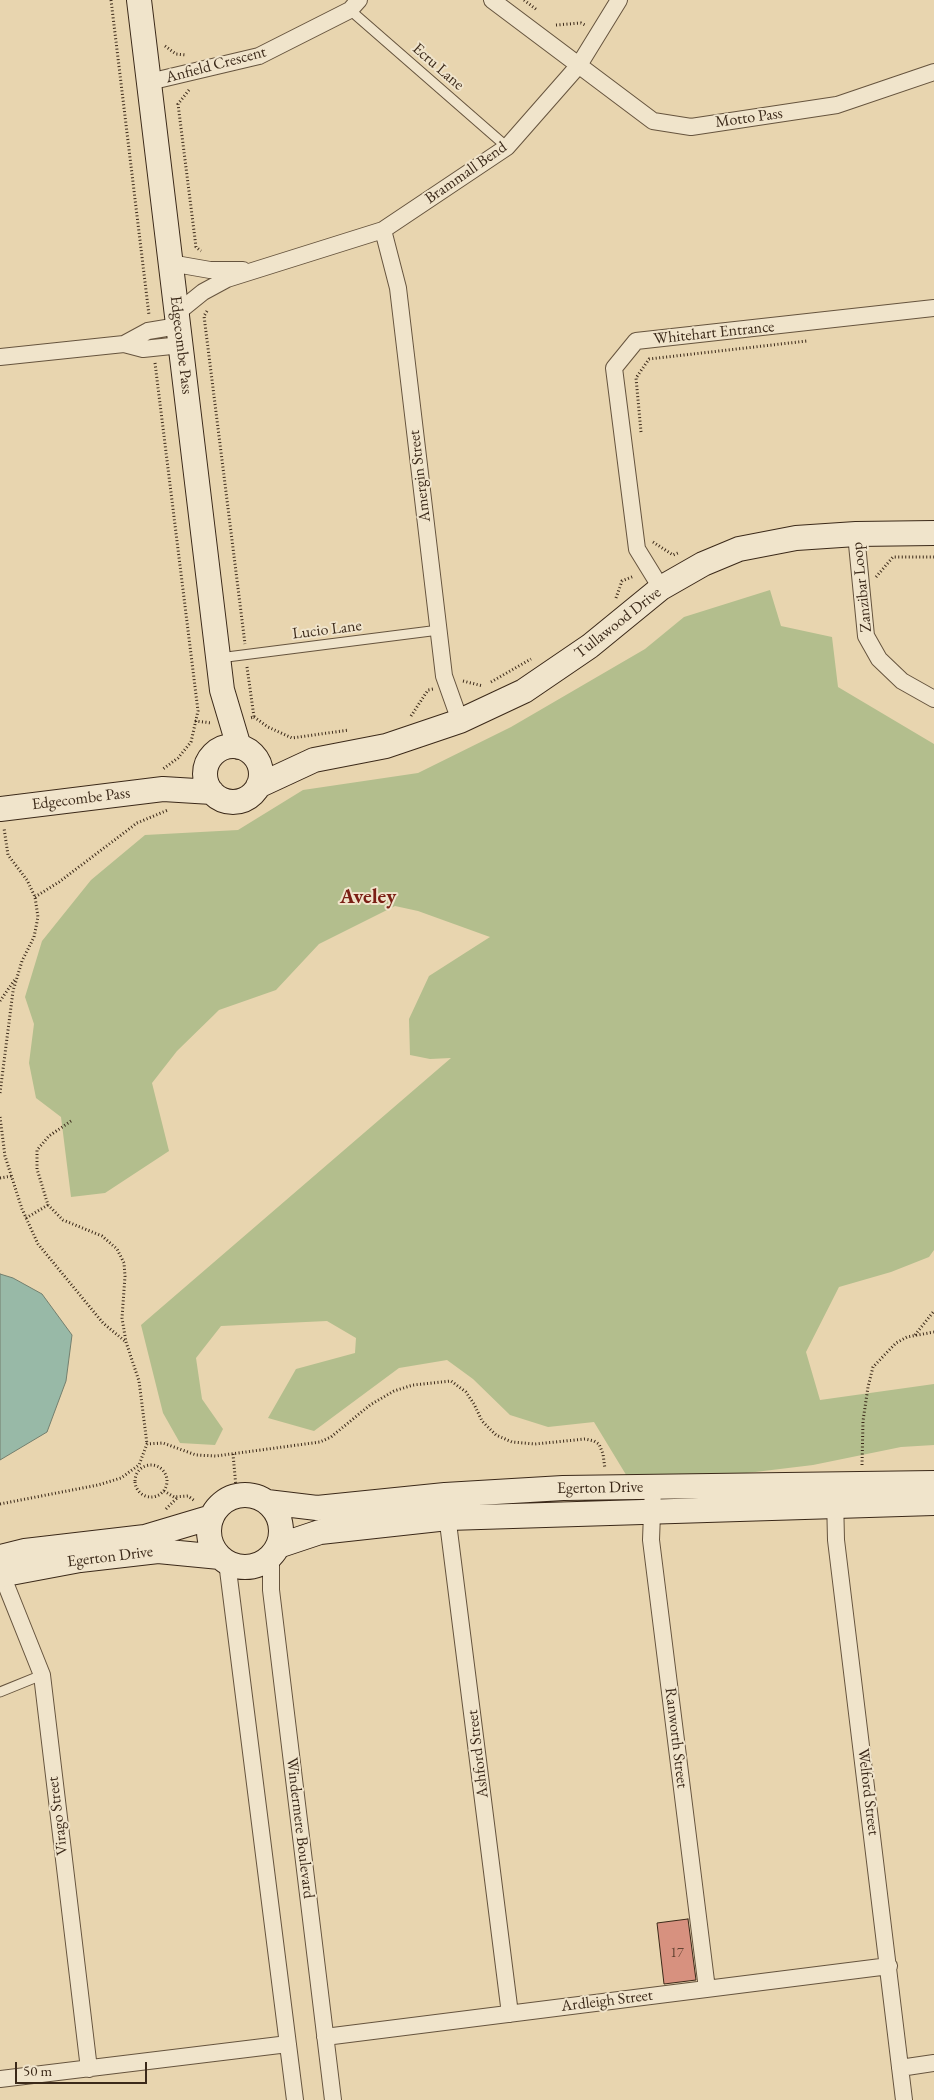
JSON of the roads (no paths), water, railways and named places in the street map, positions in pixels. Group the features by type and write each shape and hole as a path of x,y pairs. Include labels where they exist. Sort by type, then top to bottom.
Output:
{"street":[{"name":"Edgecombe Pass","path":"1,809 161,780 229,756 235,721 222,690 139,0"},
{"name":"Motto Pass","path":"492,0 653,121 691,127 837,105 934,72"},
{"name":"Brammall Bend","path":"179,328 203,292 256,270 383,230 507,147 578,65 620,0"},
{"name":"Anfield Crescent","path":"149,82 259,56 354,5"},
{"name":"Amergin Street","path":"383,230 398,288 444,676 460,721"},
{"name":"Brammall Bend","path":"170,263 210,270 256,270"},
{"name":"Whitehart Entrance","path":"661,588 636,549 614,368 636,341 934,308"},
{"path":"124,344 151,330 179,328"},
{"path":"0,357 124,344 143,349 154,348 179,328"},
{"name":"Tullawood Drive","path":"229,756 314,760 386,746 460,721 524,691 590,646 661,588 703,564 739,549 796,538 856,534 934,533"},
{"name":"Zanzibar Loop","path":"856,534 866,636 879,659 902,681 934,699"},
{"path":"229,756 260,772 258,786 252,794 236,801 227,801 212,792 205,777 229,756"},
{"name":"Tullawood Drive","path":"258,786 314,760"},
{"name":"Edgecombe Pass","path":"161,780 212,792"},
{"name":"Egerton Drive","path":"274,1551 320,1532 448,1518 652,1512 835,1495 862,1484 934,1483"},
{"name":"Egerton Drive","path":"263,1497 317,1508 445,1495 563,1488 654,1487 835,1495 934,1503"},
{"name":"Ranworth Street","path":"654,1487 651,1540 707,1989"},
{"name":"Ashford Street","path":"445,1495 510,2014"},
{"name":"Welford Street","path":"835,1495 836,1540 890,1966 904,2100"},
{"path":"224,1559 245,1567 264,1562 274,1551 281,1535 280,1522 276,1512 263,1497 236,1496 226,1500 201,1518 210,1538 224,1559 295,2100"},
{"name":"Egerton Drive","path":"0,1569 25,1551 146,1536 201,1518"},
{"name":"Egerton Drive","path":"0,1569 158,1551 224,1559"},
{"name":"Windermere Boulevard","path":"274,1551 271,1590 333,2100"},
{"name":"Virago Street","path":"0,1569 42,1675 89,2068"},
{"name":"Ardleigh Street","path":"325,2037 890,1966"},
{"path":"0,2079 288,2044"},
{"path":"900,2068 934,2063"}],"lane":[{"name":"Ecru Lane","path":"354,5 507,147"},
{"name":"Lucio Lane","path":"218,658 439,630"},
{"path":"0,1692 42,1675"}],"district":[{"name":"Aveley","path":"368,897"}]}
